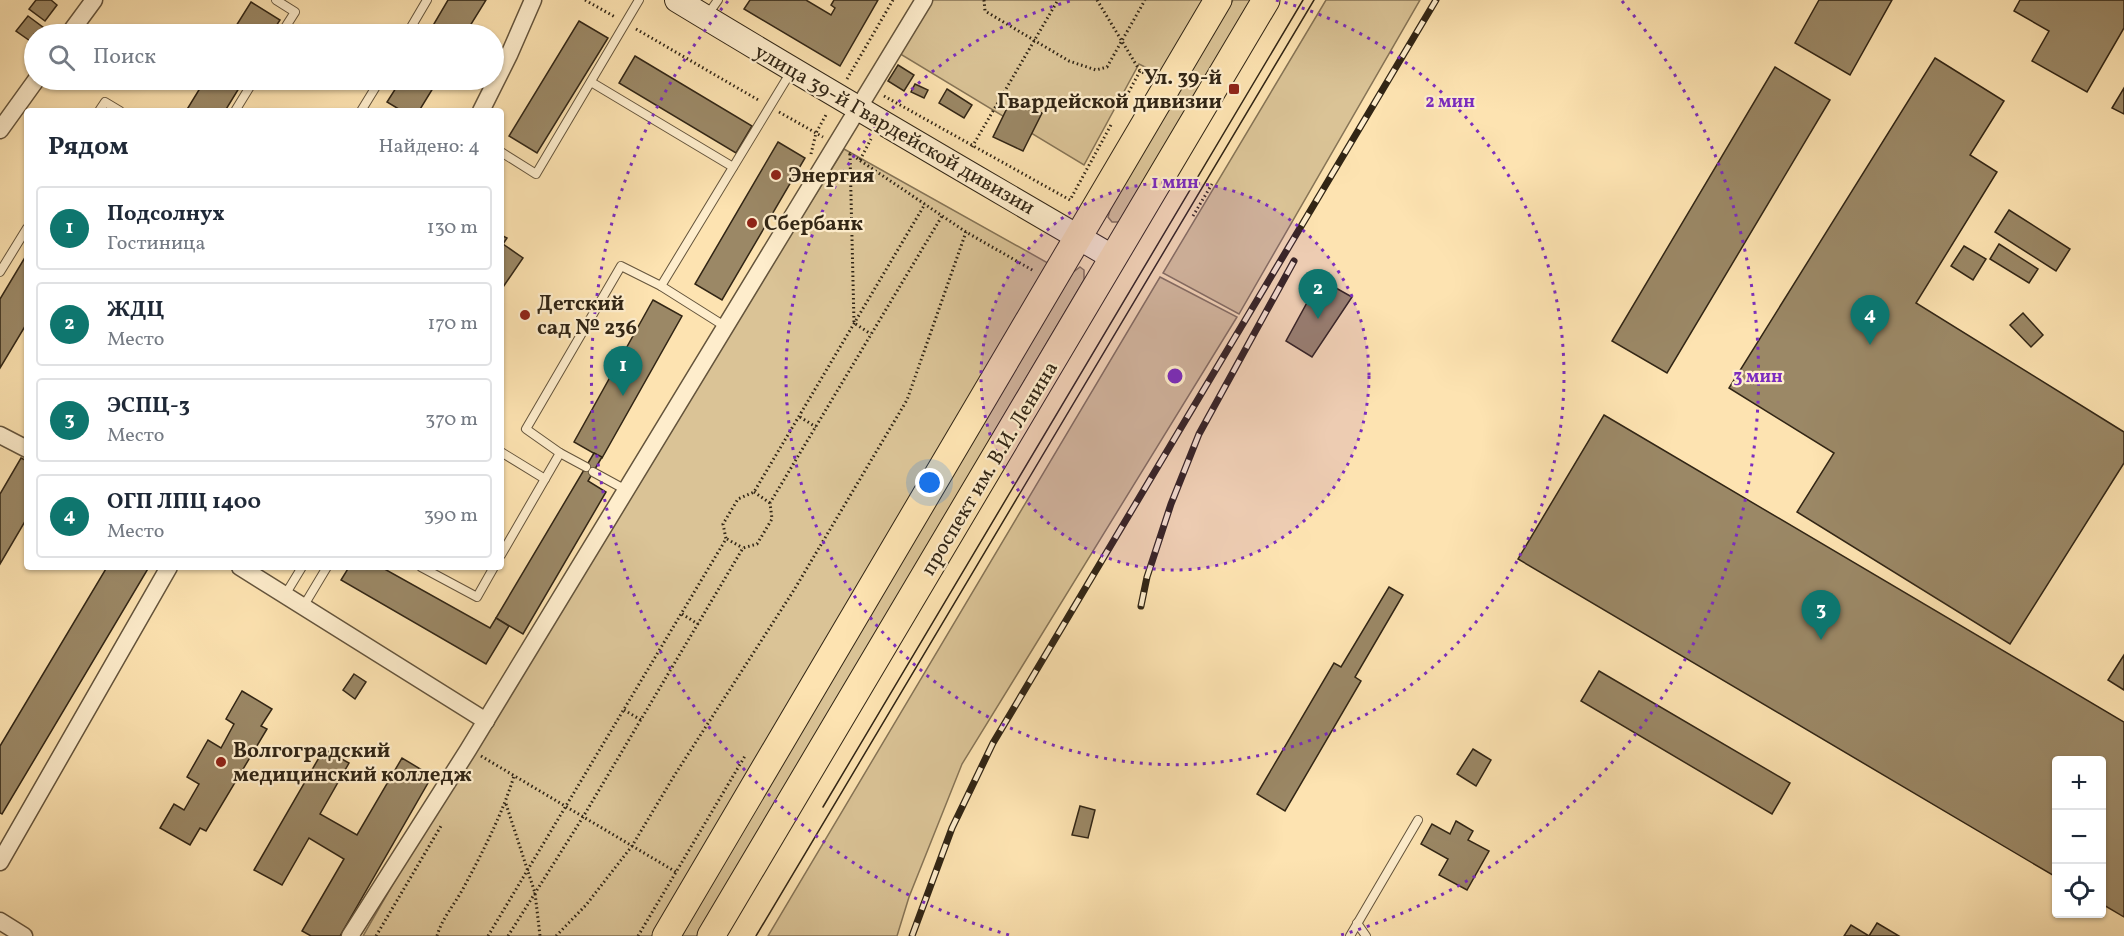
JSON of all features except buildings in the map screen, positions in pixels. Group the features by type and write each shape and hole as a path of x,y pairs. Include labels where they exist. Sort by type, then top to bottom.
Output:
{"main road":[{"name":"улица 39-й Гвардейской дивизии","path":"677,0 712,9 792,70 1114,258"},
{"name":"проспект им. В.И. Ленина","path":"666,936 1218,0"},
{"name":"проспект им. В.И. Ленина","path":"711,936 1266,0"}],"street":[{"path":"76,24 94,0"},
{"path":"504,65 533,0"},
{"path":"350,936 486,721 726,327 844,149 859,110 924,0"},
{"path":"1,127 29,90"},
{"path":"482,108 492,90"},
{"path":"0,435 24,447"},
{"path":"0,862 168,570"},
{"path":"245,570 486,721"},
{"path":"0,921 24,936"}],"lane":[{"path":"276,0 295,12 287,24"},
{"path":"412,24 427,0"},
{"path":"504,154 536,174 639,0"},
{"path":"661,286 792,70"},
{"path":"591,82 733,167"},
{"path":"237,108 248,90"},
{"path":"363,108 374,90"},
{"path":"101,108 105,102 115,108"},
{"path":"0,272 24,233"},
{"path":"626,490 560,453 526,429 621,266 661,286 726,327"},
{"path":"504,550 560,453"},
{"path":"504,454 545,479"},
{"path":"285,595 300,570"},
{"path":"303,607 325,570"},
{"path":"427,570 477,597 492,570"},
{"path":"1350,936 1418,820"},
{"path":"1357,923 1366,936"}],"path":[{"path":"585,0 844,149 966,232 1035,270 1029,280"},
{"path":"816,133 893,0"},
{"path":"984,0 985,11 1069,60 1096,70 1107,67 1145,0"},
{"path":"972,147 1058,0"},
{"path":"1097,0 1140,71 1120,108"},
{"path":"877,92 1070,200 1111,125"},
{"path":"844,149 854,323"},
{"path":"1193,216 1212,184"},
{"path":"488,936 726,538 723,525 738,499 754,492 925,204"},
{"path":"508,936 583,817 743,548 757,544 772,519 770,503 942,216"},
{"path":"556,936 586,905 632,846 680,766 794,590 907,400 966,232"},
{"path":"854,323 872,334"},
{"path":"799,416 816,427"},
{"path":"754,492 770,503"},
{"path":"726,538 743,548"},
{"path":"681,613 698,624"},
{"path":"624,709 641,720"},
{"path":"638,936 749,750"},
{"path":"482,757 676,872"},
{"path":"437,936 440,926 463,889 506,804 514,776"},
{"path":"506,804 535,893 540,936"}],"shaded area":[{"path":"928,0 1213,0 1167,78 1139,64 1084,165 897,52"},
{"path":"1233,0 1251,0 1119,222 1112,222 1108,217 1111,207"},
{"path":"1326,0 1420,0 1239,314 1163,273"},
{"path":"844,149 1055,267 652,936 363,936 486,723"},
{"path":"1080,267 1084,270 1084,280 697,936 681,936 1072,273"},
{"path":"1160,277 1237,317 962,764 909,897 897,936 768,936"}],"tram line":[{"path":"823,807 1303,0"},
{"path":"756,936 1314,0"}],"railway":[{"path":"912,936 952,828 993,743 1436,0"},
{"path":"1141,606 1147,577 1171,504 1199,434 1294,261"}],"place":[{"name":"Ул. 39-й Гвардейской дивизии","path":"1234,89"},
{"name":"Энергия","path":"776,175"},
{"name":"Сбербанк","path":"752,223"},
{"name":"Детский сад № 236","path":"525,315"},
{"name":"ЖДЦ","path":"1318,319"},
{"name":"ОГП ЛПЦ 1400","path":"1870,345"},
{"name":"Подсолнух","path":"623,396"},
{"name":"ЭСПЦ-3","path":"1821,640"},
{"name":"Волгоградский медицинский колледж","path":"221,762"}]}
